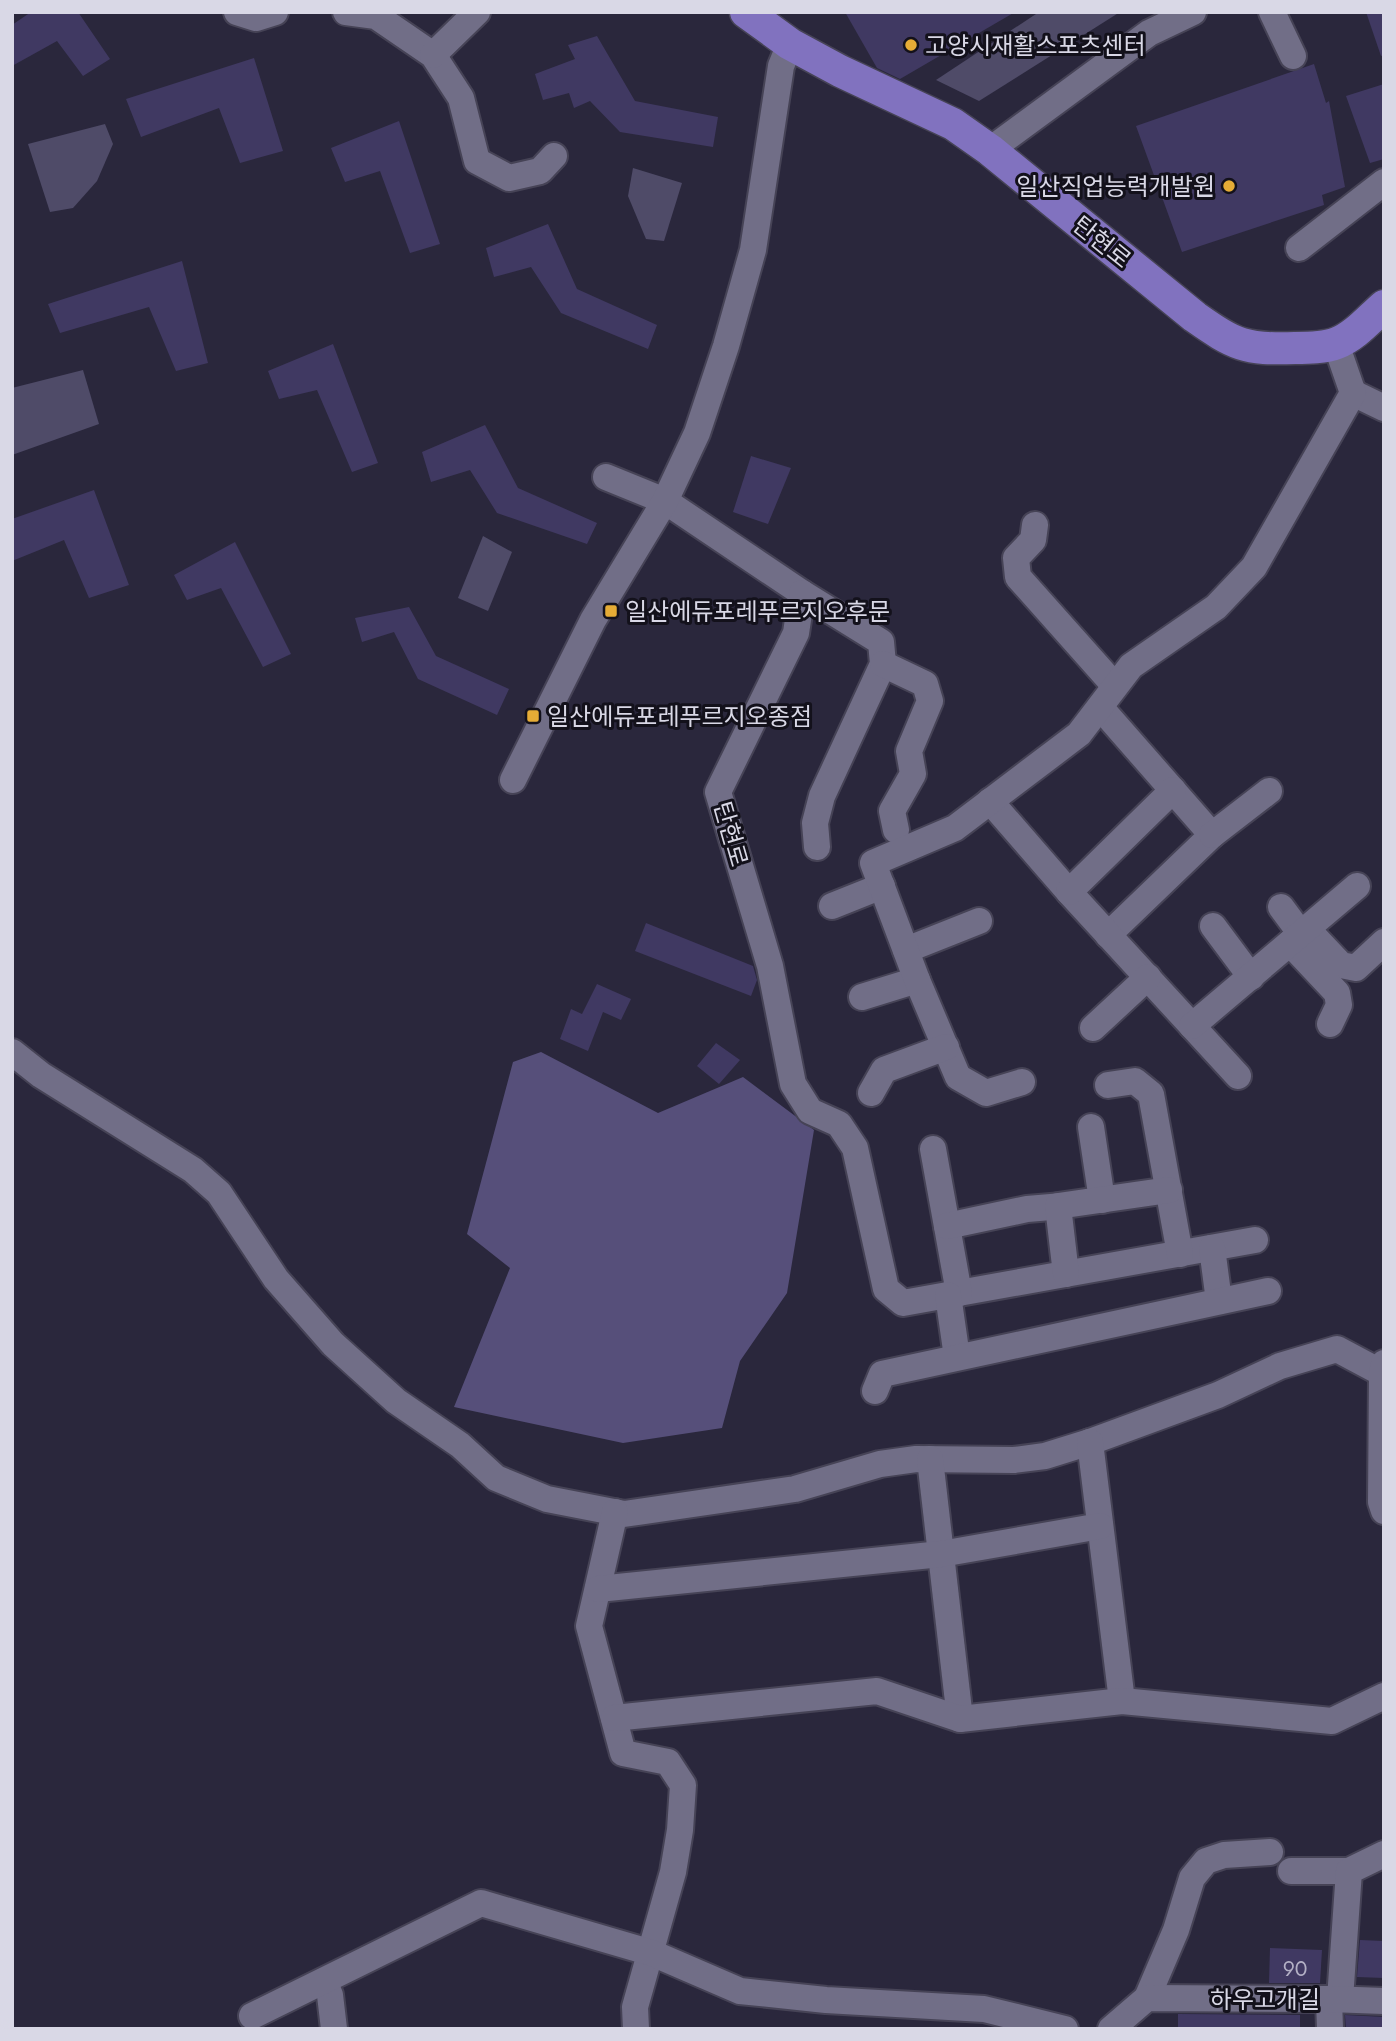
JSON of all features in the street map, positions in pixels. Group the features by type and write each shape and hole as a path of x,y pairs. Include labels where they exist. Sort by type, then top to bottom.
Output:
{"main road":[{"name":"탄현로","path":"746,12 790,44 840,71 953,124 990,149 1195,317 1225,338 1253,349 1313,348 1336,344 1352,335 1384,306"}],"street":[{"path":"237,12 256,18 275,12"},
{"path":"346,12 376,16 433,55 461,98 477,161 509,178 540,171 554,156"},
{"path":"433,55 477,12"},
{"path":"990,149 1149,33 1194,12"},
{"path":"1272,12 1293,56"},
{"path":"513,780 593,620 665,501 697,433 726,346 753,250 781,66 790,44"},
{"path":"1299,248 1384,182"},
{"path":"1336,344 1353,393 1384,408"},
{"path":"1022,1082 986,1093 958,1077 917,980 873,863 955,828 1079,734 1131,666 1216,607 1254,568 1353,393"},
{"path":"606,477 665,501 802,593 881,642 883,664 822,796 814,823 827,846"},
{"path":"1035,525 1033,540 1016,558 1018,577 1173,790 1212,835"},
{"name":"탄현로","path":"802,593 796,633 718,792 770,966 793,1084 810,1111 839,1124 855,1148 886,1289 903,1304 954,1294"},
{"path":"883,664 925,684 930,701 909,751 913,774 892,811 896,830"},
{"path":"1069,892 1173,790"},
{"path":"1108,935 1212,835 1269,791"},
{"path":"990,801 1069,892 1238,1076"},
{"path":"832,906 882,886"},
{"path":"1192,1026 1357,886"},
{"path":"1281,907 1337,993 1339,1005 1330,1024"},
{"path":"906,950 979,922"},
{"path":"1213,926 1251,977"},
{"path":"1299,935 1341,965 1356,968 1384,942"},
{"path":"1093,1028 1148,977"},
{"path":"862,996 917,980"},
{"path":"871,1093 884,1070 946,1047"},
{"path":"12,1052 41,1074 193,1170 219,1193 276,1279 333,1344 396,1401 460,1445 496,1478 547,1499 624,1514 795,1489 880,1464 930,1459 1014,1460 1045,1456 1218,1395 1280,1366 1337,1349 1383,1368 1381,1502 1384,1511"},
{"path":"1108,1085 1135,1081 1151,1094 1180,1254"},
{"path":"1091,1127 1102,1200"},
{"path":"933,1149 947,1226 957,1357"},
{"path":"1066,1274 1058,1206 1169,1190"},
{"path":"947,1226 1027,1209 1063,1206"},
{"path":"954,1294 1255,1240"},
{"path":"1212,1248 1219,1301"},
{"path":"875,1391 882,1374 1268,1291"},
{"path":"1090,1442 1122,1701"},
{"path":"930,1459 960,1719"},
{"path":"615,1512 590,1626 623,1753 667,1762 683,1785 680,1830 673,1872 635,2007 636,2029"},
{"path":"598,1589 941,1554 1100,1525"},
{"path":"614,1718 877,1691 960,1719 1122,1701 1332,1721 1384,1696"},
{"path":"1111,2029 1147,1998 1176,1930 1192,1878 1206,1861 1224,1855 1270,1852"},
{"path":"1291,1871 1349,1871 1384,1854"},
{"path":"1329,2029 1335,1999 1349,1871"},
{"path":"252,2016 481,1903 652,1953 740,1990 826,2000 984,2009 1065,2029"},
{"path":"324,1981 330,1996 334,2029"},
{"name":"하우고개길","path":"1147,1998 1384,2001"}],"shaded area":[{"path":"1039,12 1120,12 979,101 936,80"},
{"path":"105,124 113,144 97,181 73,208 50,212 28,144"},
{"path":"633,168 682,183 664,241 646,239 628,196"},
{"path":"83,370 99,424 12,455 12,388"},
{"path":"483,536 512,552 488,611 458,598"},
{"path":"541,1052 658,1113 743,1077 814,1130 787,1293 740,1361 722,1428 623,1443 454,1407 510,1268 467,1234 513,1062"}],"building":[{"path":"31,12 78,12 110,59 83,76 57,41 12,66 12,25"},
{"name":"고양시재활스포츠센터","path":"845,12 1015,12 900,79 877,68"},
{"path":"1366,12 1384,12 1384,55 1381,56"},
{"path":"597,36 635,101 718,117 713,147 620,132 590,101 574,108 569,93 543,100 535,74 575,59 568,45"},
{"path":"254,58 283,151 240,163 219,108 141,137 126,99"},
{"path":"1314,64 1326,103 1329,101 1345,187 1322,195 1324,205 1182,252 1136,126"},
{"path":"1384,84 1384,159 1370,163 1346,96"},
{"path":"399,121 440,244 410,253 380,171 345,182 331,148"},
{"path":"548,224 577,289 657,325 648,349 561,313 531,267 494,277 486,248"},
{"path":"182,261 208,363 176,371 149,307 60,333 48,304"},
{"path":"333,344 378,463 352,472 317,390 279,399 268,371"},
{"path":"485,425 518,488 597,523 587,544 497,513 470,470 431,482 422,452"},
{"path":"751,456 791,468 768,524 733,512"},
{"path":"94,490 129,585 89,598 64,540 12,561 12,519"},
{"path":"235,542 291,654 263,667 221,588 187,600 174,575"},
{"path":"409,607 436,656 509,689 497,715 418,679 394,632 362,642 355,618"},
{"path":"646,923 753,966 757,980 751,996 635,951"},
{"path":"597,984 631,999 621,1020 603,1012 588,1051 560,1039 571,1009 582,1014"},
{"path":"716,1043 740,1060 719,1084 697,1066"},
{"path":"1360,1940 1384,1941 1384,1978 1357,1977"},
{"path":"1270,1948 1322,1950 1320,1983 1269,1983"},
{"path":"1178,2014 1300,2015 1300,2029 1178,2029"},
{"path":"1345,2015 1384,2017 1384,2029 1346,2029"}],"place":[{"name":"고양시재활스포츠센터","path":"911,45"},
{"name":"일산직업능력개발원","path":"1229,186"},
{"name":"일산에듀포레푸르지오후문","path":"611,611"},
{"name":"일산에듀포레푸르지오종점","path":"533,716"}]}
